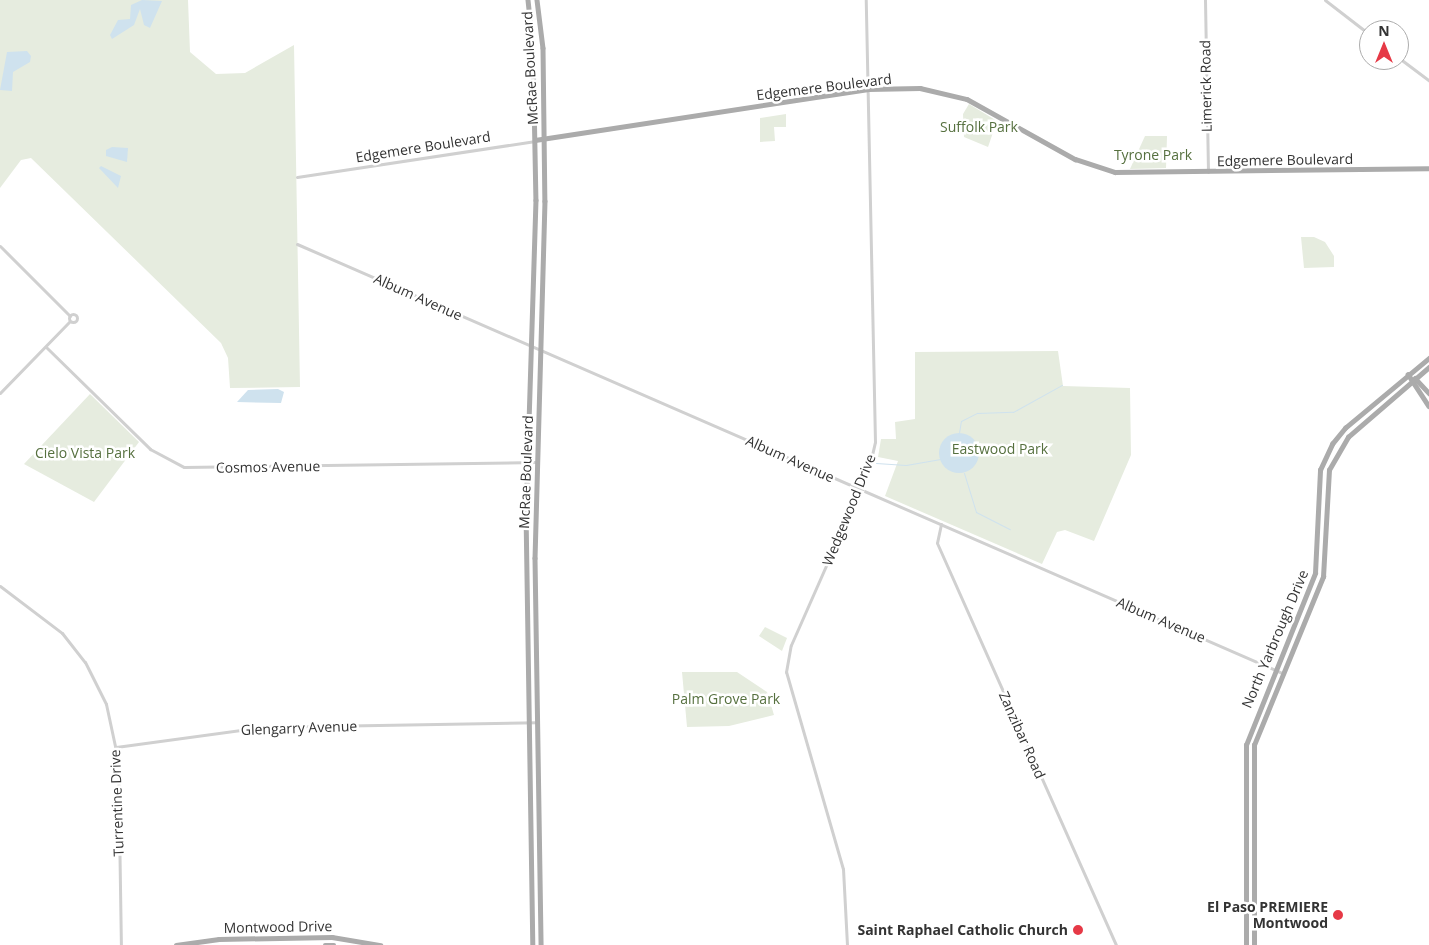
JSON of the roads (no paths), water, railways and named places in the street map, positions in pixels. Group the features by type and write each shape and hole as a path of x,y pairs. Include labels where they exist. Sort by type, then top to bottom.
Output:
{"main road":[{"name":"McRae Boulevard","path":"528,0 535,140 528,463 529,722 533,945"},
{"name":"McRae Boulevard","path":"537,0 543,43 545,139 537,462 541,945"},
{"name":"Edgemere Boulevard","path":"535,140 868,89 920,88 956,94 1075,159 1105,170 1134,174 1429,168"},
{"name":"North Yarbrough Drive","path":"1246,945 1245,751 1255,714 1317,567 1318,480 1327,453 1339,435 1429,358"},
{"name":"North Yarbrough Drive","path":"1254,945 1253,756 1258,729 1299,634 1324,568 1327,478 1333,458 1345,440 1429,367"},
{"path":"1408,374 1416,378 1429,393"},
{"path":"1408,374 1410,382 1429,406"},
{"path":"530,389 540,390"},
{"path":"1339,435 1345,440"},
{"path":"1317,567 1324,568"},
{"path":"1292,630 1299,634"},
{"name":"Montwood Drive","path":"176,945 219,939 332,937 380,945"},
{"name":"Montwood Drive","path":"324,945 334,945"}],"street":[{"name":"Wedgewood Drive","path":"847,945 843,869 788,689 786,666 791,645 871,462 875,431 866,0"},
{"name":"Limerick Road","path":"1205,0 1208,173"},
{"path":"1326,0 1359,26"},
{"path":"1409,66 1429,81"},
{"name":"Edgemere Boulevard","path":"297,177 535,140"},
{"name":"Album Avenue","path":"297,244 1282,673"},
{"path":"0,246 70,316 78,318 70,321 0,394"},
{"path":"70,316 70,321"},
{"name":"Cosmos Avenue","path":"46,347 156,454 184,467 537,462"},
{"name":"Zanzibar Road","path":"941,524 937,543 1116,945"},
{"name":"Turrentine Drive","path":"0,586 53,624 85,662 106,704 116,747 121,945"},
{"name":"Glengarry Avenue","path":"116,747 262,727 538,722"}],"water":[{"path":"142,0 162,1 150,28 144,25 140,9 134,25 112,39 110,35 118,20 130,19 131,5"},
{"path":"27,51 31,56 30,62 13,72 12,91 0,90 7,52"},
{"path":"112,147 128,148 127,162 106,156 106,150"},
{"path":"101,166 121,176 118,188 99,168"},
{"path":"278,389 284,392 281,403 237,402 248,390"},
{"path":"963,433 970,436 976,442 979,453 978,461 970,470 963,473 955,473 948,470 940,461 939,449 942,442 951,434"}],"waterway":[{"path":"959,433 961,421 977,413 1013,412 1062,385"},
{"path":"876,463 906,465 940,459"},
{"path":"964,473 976,512 1010,529"}],"place":[{"name":"El Paso PREMIERE Montwood","path":"1338,915"},
{"name":"Saint Raphael Catholic Church","path":"1078,930"}],"park label":[{"name":"Suffolk Park","path":"979,127"},
{"name":"Tyrone Park","path":"1153,155"},
{"name":"Eastwood Park","path":"1000,449"},
{"name":"Cielo Vista Park","path":"85,453"},
{"name":"Palm Grove Park","path":"726,699"}]}
